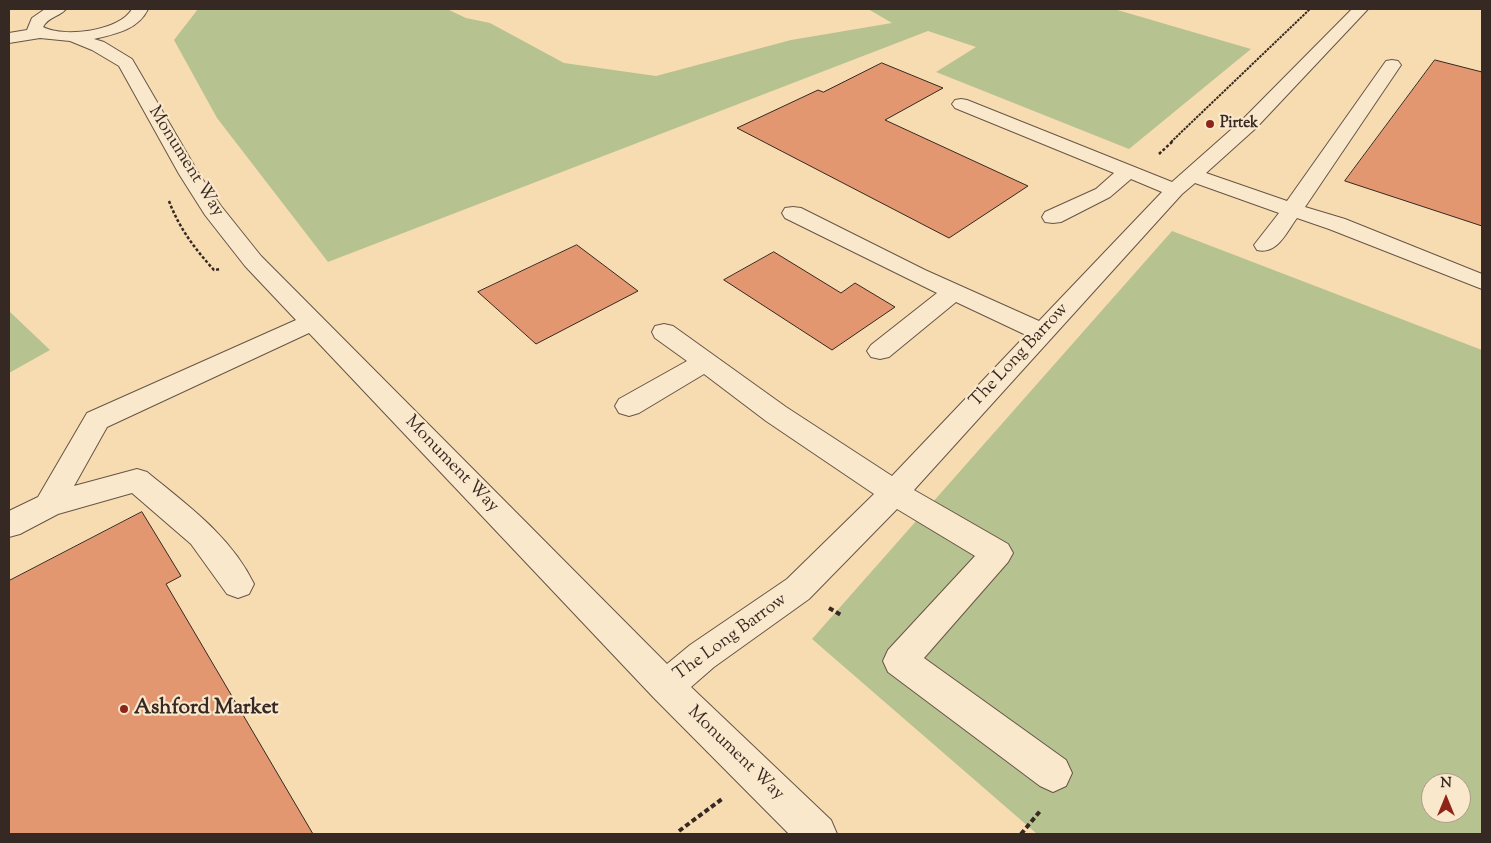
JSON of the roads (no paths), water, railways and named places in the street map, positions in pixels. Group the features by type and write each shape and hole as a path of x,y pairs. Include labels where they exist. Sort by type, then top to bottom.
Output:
{"street":[{"path":"58,9 43,16 36,22 34,28 48,36 73,37 133,29"},
{"name":"The Long Barrow","path":"666,687 702,656 798,590 894,493 1041,332 1184,182 1249,124 1360,9"},
{"name":"Monument Way","path":"73,37 98,46 133,29 189,174 212,210 253,261 666,687 817,834"},
{"path":"9,38 40,33"},
{"path":"1265,245 1292,210 1392,65"},
{"path":"961,104 1127,172 1184,182 1292,210 1337,224 1482,282"},
{"path":"1053,217 1104,193 1127,172"},
{"path":"793,213 954,292 1041,332"},
{"path":"880,351 954,292"},
{"path":"49,506 97,420 312,322"},
{"path":"664,332 776,414 894,493 997,553 900,661 1053,773"},
{"path":"629,406 705,362"},
{"path":"9,525 49,506 137,480 202,535 238,584"}],"place":[{"name":"Pirtek","path":"1210,124"},
{"name":"Ashford Market","path":"124,709"}]}
